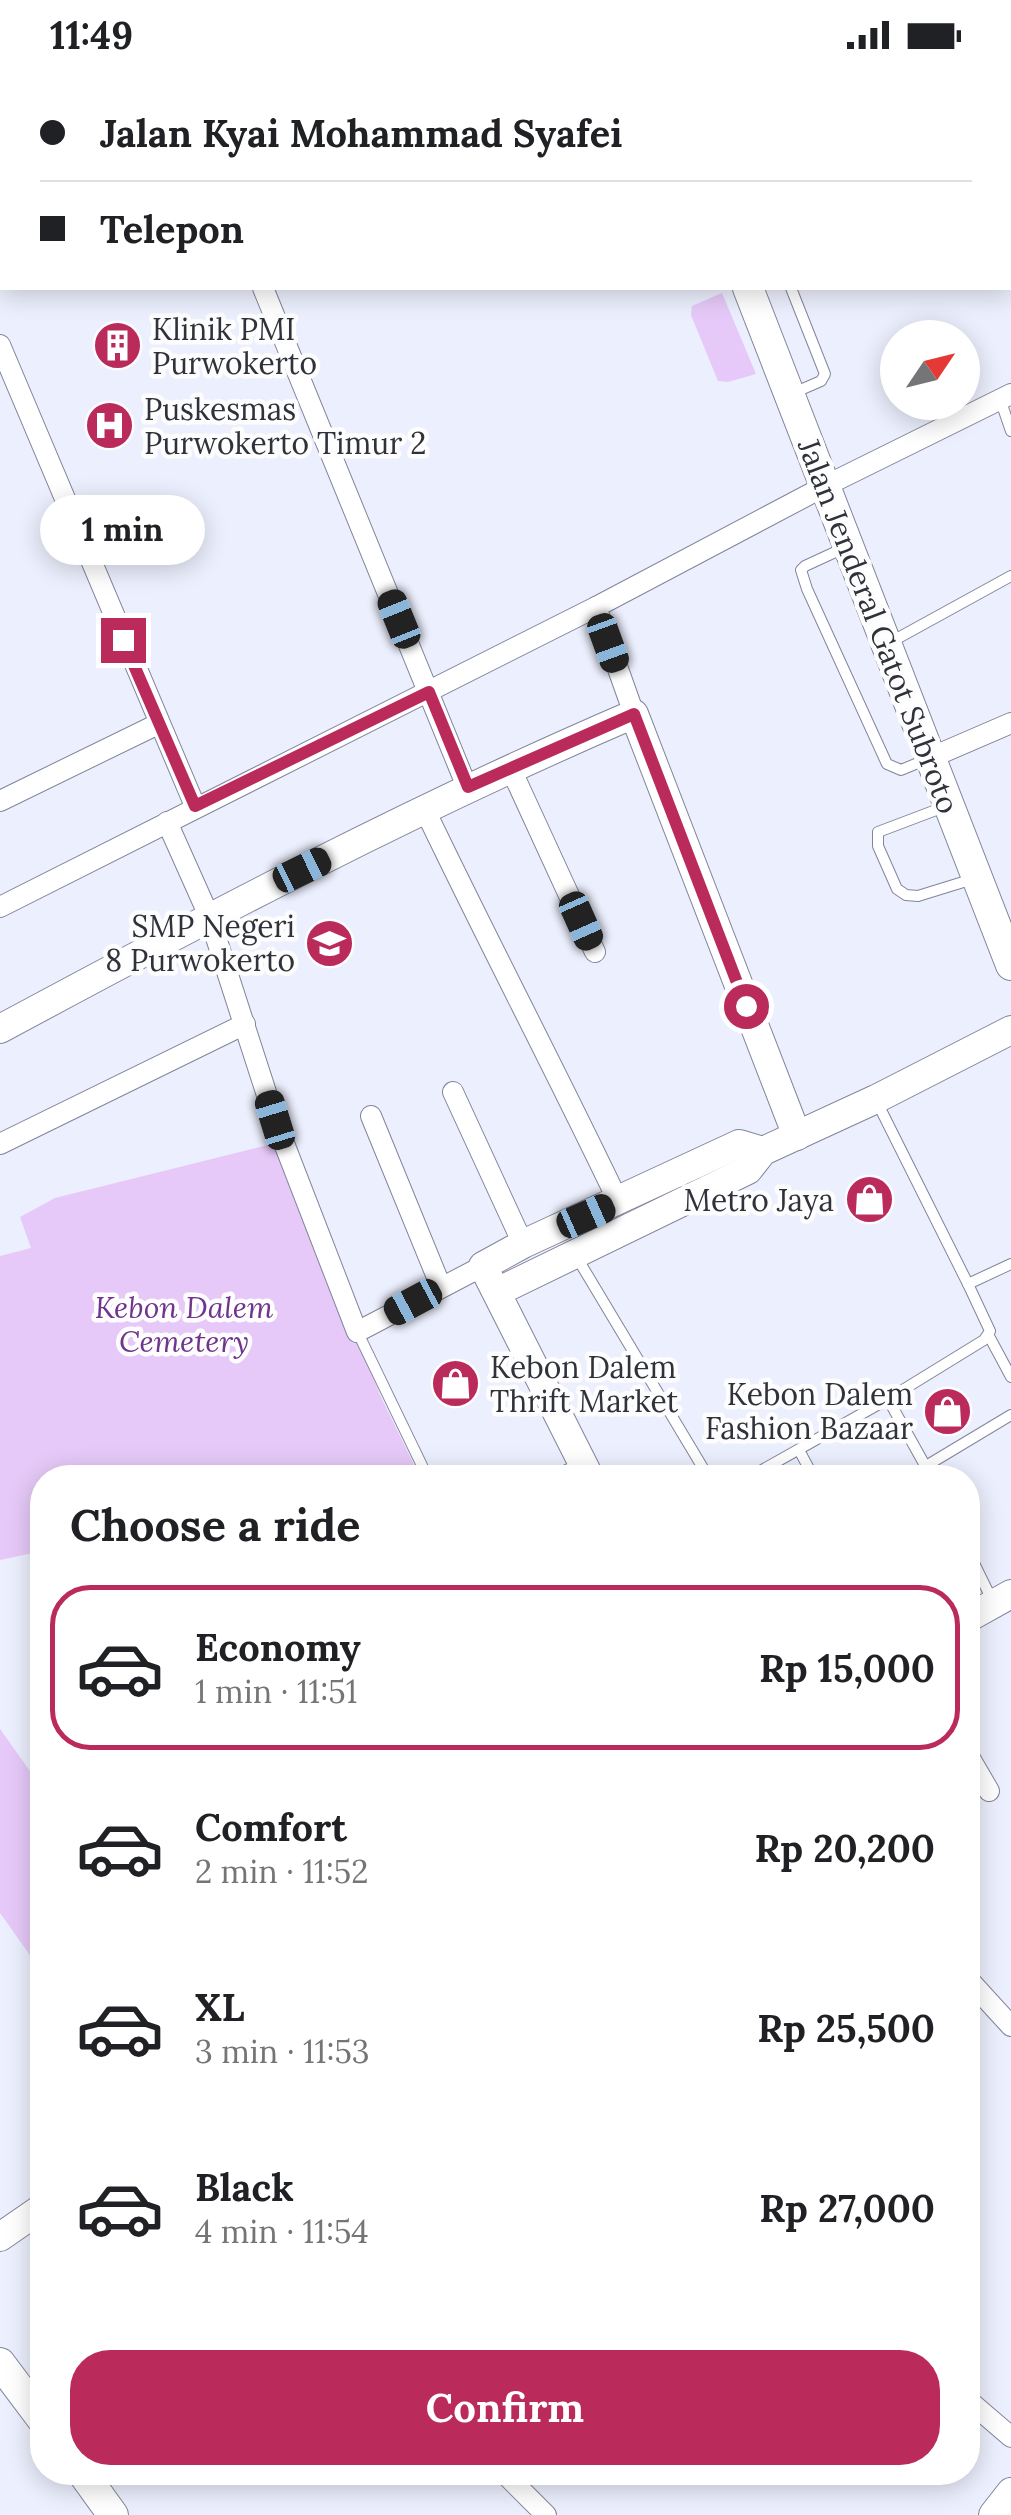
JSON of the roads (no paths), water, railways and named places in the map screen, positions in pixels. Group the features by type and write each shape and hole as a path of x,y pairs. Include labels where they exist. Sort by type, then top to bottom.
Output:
{"main road":[{"name":"Jalan Jenderal Gatot Subroto","path":"749,290 1011,965"},
{"path":"0,2363 30,2403"},
{"path":"91,2485 113,2515"}],"street":[{"path":"264,290 468,787"},
{"path":"0,345 195,806"},
{"path":"0,907 1006,397"},
{"path":"596,608 797,1136"},
{"path":"0,1029 209,916 424,808 634,714"},
{"path":"930,758 1011,723"},
{"path":"0,800 158,724"},
{"path":"510,767 595,952"},
{"path":"424,808 618,1202"},
{"path":"167,822 209,916 275,1120 357,1332 523,1244 739,1144 763,1151"},
{"path":"0,1144 246,1024"},
{"path":"497,1292 748,1170 763,1151 1011,1030"},
{"path":"453,1092 523,1244"},
{"path":"371,1116 440,1287"},
{"path":"482,1266 584,1465"},
{"path":"980,1611 1002,1599"},
{"path":"980,1775 989,1790"},
{"path":"980,1993 1011,2026"},
{"path":"0,2238 30,2217"},
{"path":"980,2411 1011,2438"},
{"path":"516,2485 546,2515"}],"lane":[{"path":"790,394 821,381 824,374 792,290"},
{"path":"1006,397 1011,431"},
{"path":"849,547 801,570 808,589 887,764 901,770 930,758"},
{"path":"886,644 1011,576"},
{"path":"949,805 878,832 878,846 897,888 906,895 918,896 977,877"},
{"path":"876,1099 1011,1377"},
{"path":"574,1252 701,1465"},
{"path":"968,1284 1011,1264"},
{"path":"357,1332 422,1465"},
{"path":"772,1465 888,1400 989,1336"},
{"path":"888,1400 925,1465"},
{"path":"939,1465 1011,1416"},
{"path":"799,1450 807,1465"},
{"path":"980,1568 1002,1599"}],"place":[{"name":"Klinik PMI Purwokerto","path":"117,346"},
{"name":"Puskesmas Purwokerto Timur 2","path":"109,426"},
{"name":"SMP Negeri 8 Purwokerto","path":"330,943"},
{"name":"Metro Jaya","path":"869,1200"},
{"name":"Kebon Dalem Thrift Market","path":"455,1384"},
{"name":"Kebon Dalem Fashion Bazaar","path":"948,1411"}],"park label":[{"name":"Kebon Dalem Cemetery","path":"184,1324"}]}
